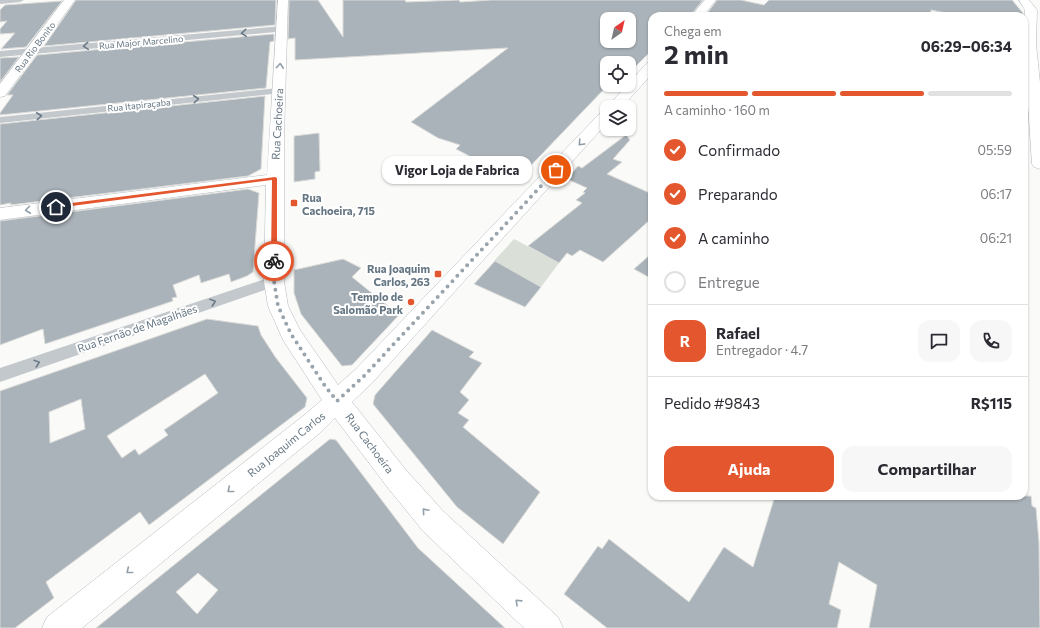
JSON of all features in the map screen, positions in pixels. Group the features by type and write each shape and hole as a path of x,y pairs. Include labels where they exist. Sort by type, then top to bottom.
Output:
{"street":[{"path":"0,2 20,0"},
{"name":"Rua Rio Bonito","path":"0,93 70,0"},
{"name":"Rua Cachoeira","path":"283,0 283,29 278,91 275,178 274,281 278,306 291,334 325,386 397,479 433,521 547,628"},
{"path":"700,12 711,0"},
{"path":"1024,0 1036,5 1030,44 1036,72 1030,109 1040,164"},
{"name":"Rua Major Marcelino","path":"0,54 283,29"},
{"path":"620,100 648,70"},
{"name":"Rua Itapiraçaba","path":"0,120 278,91"},
{"name":"Rua Joaquim Carlos","path":"58,628 312,424 337,401 370,370 600,122"},
{"path":"0,214 275,178"},
{"name":"Rua Fernão de Magalhães","path":"0,375 274,281"}],"shaded area":[{"path":"514,239 559,263 541,287 494,261"}],"building":[{"path":"76,0 276,0 275,25 44,46"},
{"path":"289,0 318,0 343,37 343,0 405,0 406,2 459,0 460,2 491,0 703,0 693,12 648,12 648,54 636,66 636,56 600,56 600,92 601,92 516,181 456,149 460,145 438,138 411,122 508,48 295,60 295,38 288,39"},
{"path":"717,0 741,0 764,5 769,0 1012,0 1022,12 941,12 931,10 931,12 708,12"},
{"path":"62,1 26,47 1,49 15,33 0,34 0,29 7,21 0,22 0,10 5,5"},
{"path":"274,34 274,41 270,42 266,88 0,115 13,95 7,95 37,55"},
{"path":"19,57 0,82 0,58"},
{"path":"265,96 261,169 248,176 0,205 0,124"},
{"path":"319,133 320,171 315,172 315,179 294,182 294,136"},
{"path":"625,136 627,136 630,140 613,159 622,162 607,174 648,192 648,222 603,262 580,250 572,256 567,253 559,263 528,246 582,203 576,200 585,193 583,192 587,188 567,179 578,166 582,168"},
{"path":"248,189 259,193 253,272 247,276 231,282 229,274 201,283 199,275 173,285 177,297 172,298 173,301 45,344 43,329 0,345 0,221"},
{"path":"648,257 648,277 634,269"},
{"path":"343,259 361,268 352,277 399,315 352,365 342,366 301,314 294,293 294,270"},
{"path":"495,261 541,287 525,307 474,284"},
{"path":"207,319 258,326 261,335 276,358 307,398 305,407 149,525 140,512 46,582 54,598 15,628 0,628 0,391","holes":["205,374 218,393 164,430 168,435 139,455 135,449 122,458 107,436","81,399 85,429 50,443 49,412"]},
{"path":"432,330 474,352 469,357 482,363 460,392 469,400 458,413 469,420 463,427 540,492 503,544 457,507 373,404 375,395"},
{"path":"330,439 336,440 418,548 505,628 96,628","holes":["198,573 218,590 197,614 176,592"]},
{"path":"1028,496 1031,496 1032,506 1036,508 1039,542 1040,628 869,628 877,585 839,562 829,604 841,610 837,628 607,628 564,594 598,546 602,549 609,539 689,602 724,547 753,567 774,500 1028,500"}],"way so far":[{"path":"274,261 274,281 278,306 291,334 325,386 337,401 364,376 556,170"}],"place":[{"name":"Vigor Loja de Fabrica","path":"556,170"},
{"name":"Rua Cachoeira, 715","path":"294,203"},
{"name":"Rua Joaquim Carlos, 263","path":"438,274"},
{"name":"Templo de Salomão Park","path":"411,302"}],"route":[{"path":"56,207 275,178 274,261"}]}
